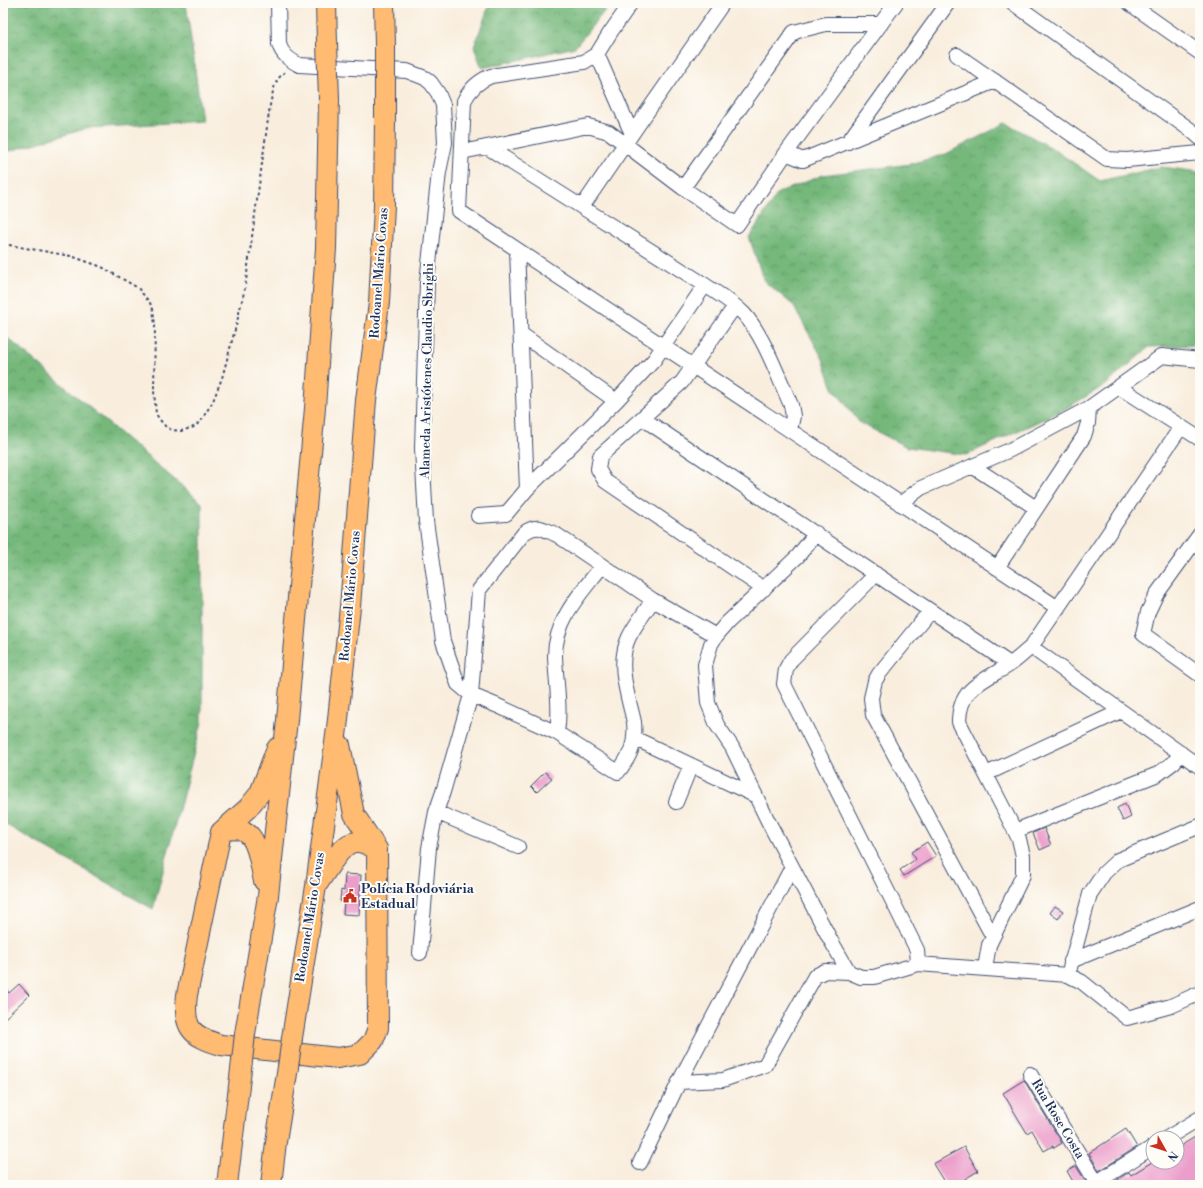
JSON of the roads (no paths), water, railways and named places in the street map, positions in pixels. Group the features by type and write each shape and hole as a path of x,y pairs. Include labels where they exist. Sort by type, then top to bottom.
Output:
{"highway":[{"path":"227,1185 245,1034 268,896 288,720 314,415 326,248 329,98 326,3"},
{"name":"Rodoanel Mário Covas","path":"271,1185 276,1142 316,886 337,728 350,607 366,400 378,303 384,206 384,3"},
{"path":"288,720 260,793 248,808 221,832 187,995 185,1009 187,1023 190,1028 205,1040 221,1044 338,1058 360,1054 376,1036 378,1028 377,849 354,814 337,728"},
{"path":"221,832 231,829 240,829 252,837 257,850 268,896"},
{"path":"316,886 340,851 349,844 359,842 377,849"}],"street":[{"name":"Alameda Aristótenes Claudio Sbrighi","path":"278,3 279,44 281,51 290,60 299,65 407,71 425,78 431,83 443,105 445,143 439,172 427,282 423,455 426,521 443,641 458,684 470,695 557,733 618,772 628,759 634,738"},
{"path":"631,3 597,54 584,62 490,76 478,82 469,92 464,101 459,211 1058,608"},
{"path":"582,207 723,3"},
{"path":"462,152 588,126 628,139 683,188 737,225 786,153 896,3"},
{"path":"848,142 948,3"},
{"path":"1013,3 1200,138"},
{"path":"1129,3 1200,53"},
{"path":"683,188 794,32 826,24 881,24"},
{"path":"597,54 628,139"},
{"path":"957,56 1108,160 1127,160 1200,154"},
{"path":"786,153 803,160 995,81"},
{"path":"487,147 705,285 735,306 759,334 791,405 793,416 790,430"},
{"path":"517,250 527,490"},
{"path":"478,516 506,514 527,490 616,401 654,360 705,285"},
{"path":"735,306 682,382 600,456 598,469 605,481 764,589"},
{"path":"521,334 616,401"},
{"path":"900,504 921,488 1037,437 1089,408 1162,356 1200,360"},
{"path":"1119,387 1200,439"},
{"path":"997,568 1084,436 1088,423 1089,408"},
{"path":"642,418 1010,664"},
{"path":"985,968 993,937 1022,875 1023,856 1019,839 959,722 960,708 966,695 976,684 1010,664 1031,648 1181,427"},
{"path":"972,466 1036,508"},
{"path":"420,953 429,848 436,812 470,695 479,590 524,533 532,528 541,527 557,535 653,600 716,636"},
{"path":"816,533 798,556 727,623 716,636 711,644 705,665 708,703 717,725 732,747 792,867 849,972"},
{"path":"1200,534 1156,595 1148,612 1143,634 1200,675"},
{"path":"557,733 558,722 555,657 557,636 569,609 602,566"},
{"path":"876,574 791,660 786,669 784,684 917,950 918,964"},
{"path":"653,600 629,637 623,657 622,667 634,722 634,738 756,796"},
{"path":"930,610 879,674 872,690 871,707 873,715 993,937"},
{"path":"1031,648 1200,767"},
{"path":"986,774 1121,711"},
{"path":"1015,831 1158,774 1174,762 1180,753"},
{"path":"676,802 691,765"},
{"path":"436,812 518,847"},
{"path":"1068,974 1090,894 1104,873 1118,860 1200,826"},
{"path":"640,1163 679,1082 792,867"},
{"path":"1071,960 1200,908"},
{"path":"679,1082 723,1080 765,1065 815,976 825,971 849,972 861,977 874,977 918,964 1068,974 1082,982 1127,1018 1170,1006 1200,993"},
{"name":"Rua Rose Costa","path":"1030,1074 1097,1184"},
{"path":"1181,1130 1200,1118"},
{"path":"1097,1184 1145,1152"}],"place":[{"name":"Polícia Rodoviária Estadual","path":"350,896"}]}
